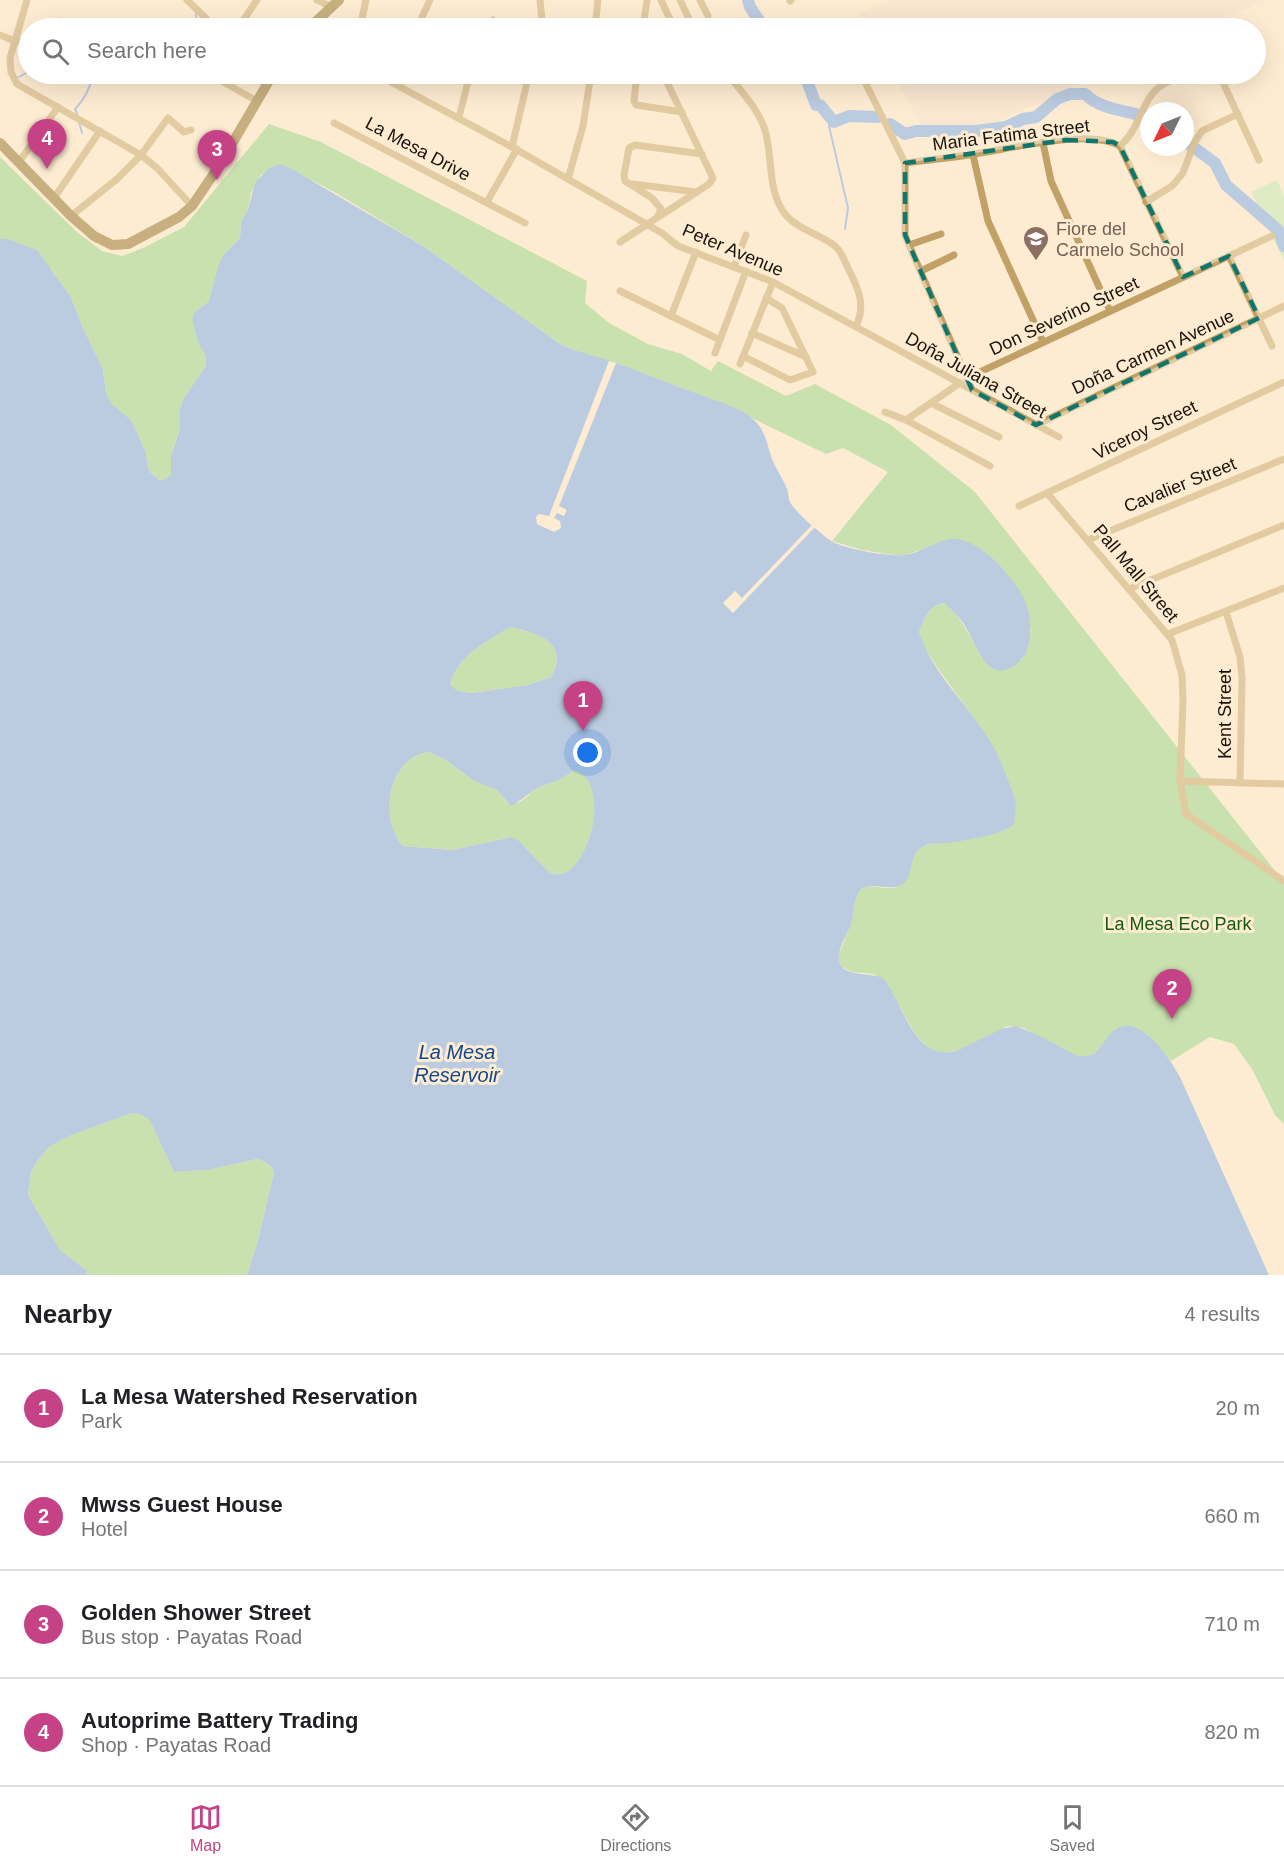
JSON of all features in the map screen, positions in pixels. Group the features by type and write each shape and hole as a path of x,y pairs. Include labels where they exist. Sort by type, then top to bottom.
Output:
{"main road":[{"path":"320,18 335,4"},
{"path":"0,143 71,216 102,241 119,246 147,236 179,218 192,206 219,166 266,84"}],"street":[{"path":"22,18 27,0"},
{"path":"186,0 205,18"},
{"path":"245,18 257,0"},
{"path":"317,0 335,4"},
{"path":"362,18 366,0"},
{"path":"422,18 430,0"},
{"path":"540,0 542,18"},
{"path":"596,18 598,0"},
{"path":"644,18 647,0"},
{"path":"661,0 669,18"},
{"path":"680,0 689,18"},
{"path":"700,0 708,16"},
{"path":"18,31 10,65 17,84 141,155 157,168 192,206"},
{"path":"0,35 18,41"},
{"path":"227,84 257,101"},
{"name":"Peter Avenue","path":"394,84 459,117 647,224 676,245 773,282 879,338"},
{"path":"459,117 467,84"},
{"path":"487,202 514,148 527,84"},
{"path":"568,179 584,126 590,84"},
{"path":"636,84 634,101 636,105 682,112"},
{"path":"620,242 712,182 713,178 668,84"},
{"path":"736,84 752,105 765,128 778,203 794,223 840,250 860,295 860,317 856,326"},
{"path":"866,84 905,163 905,235 972,390"},
{"path":"1164,84 1155,90 1127,140 1120,146 1183,277"},
{"path":"1224,84 1259,160"},
{"path":"19,162 58,107"},
{"path":"1146,202 1172,186 1183,174 1202,131 1238,114"},
{"path":"71,216 117,179 141,155 168,118 184,132 191,130"},
{"name":"La Mesa Drive","path":"334,123 525,223"},
{"path":"54,198 100,131"},
{"name":"Maria Fatima Street","path":"905,163 1066,140 1100,139 1120,146"},
{"path":"1043,143 1052,181 1110,311"},
{"path":"657,218 660,206 652,198 625,181 628,150 633,146 702,154"},
{"path":"973,154 988,221 1043,342"},
{"path":"629,184 696,192"},
{"path":"909,246 941,234"},
{"path":"734,267 747,236"},
{"name":"Don Severino Street","path":"967,378 1272,236"},
{"path":"671,316 696,252"},
{"path":"921,271 954,255"},
{"path":"1229,256 1272,346"},
{"path":"715,353 746,271"},
{"path":"740,364 773,282"},
{"path":"620,291 720,340"},
{"path":"743,356 790,380 813,372 782,308 766,298"},
{"name":"Doña Carmen Avenue","path":"1036,425 1284,306"},
{"path":"752,333 806,357"},
{"name":"Doña Juliana Street","path":"879,338 1059,437"},
{"path":"950,377 961,374 961,363"},
{"name":"Viceroy Street","path":"1019,506 1284,382"},
{"path":"906,420 960,383"},
{"path":"931,403 999,437"},
{"path":"885,412 906,420 990,466"},
{"name":"Cavalier Street","path":"1088,540 1284,459"},
{"name":"Pall Mall Street","path":"1047,493 1168,634 1175,649 1182,675 1180,781 1186,814 1284,881"},
{"path":"1130,589 1284,525"},
{"path":"1168,634 1282,589 1284,599"},
{"name":"Kent Street","path":"1226,612 1240,657 1242,678 1240,783"},
{"path":"1180,781 1284,784"}],"highlighted area":[{"path":"1066,140 1113,142 1120,146 1183,277 1229,256 1259,318 1036,425 972,390 905,235 905,163"}],"shaded area":[{"path":"889,0 1267,0 1224,18 863,18 860,13"},
{"path":"899,84 1080,84 935,150"}],"green space":[{"name":"La Mesa Eco Park","path":"269,124 321,142 587,281 585,303 609,323 648,344 682,354 711,371 718,361 786,396 815,384 891,425 975,492 1284,882 1284,1124 1275,1115 1252,1069 1234,1044 1210,1037 1171,1061 1146,1033 1123,1026 1111,1034 1098,1050 1086,1057 1077,1057 1024,1028 1008,1026 958,1050 943,1053 929,1049 915,1034 888,985 874,974 852,972 842,967 839,954 851,924 856,896 861,889 866,887 893,888 902,884 906,880 915,853 923,846 974,838 1005,830 1014,795 989,739 923,645 919,632 925,618 931,610 944,603 961,622 982,658 1022,660 1031,630 1006,573 990,557 971,544 894,555 862,550 832,541 888,472 843,448 826,454 721,403 560,344 423,246 336,193 283,165 276,165 261,175 251,193 248,209 241,222 240,238 224,254 209,301 195,312 192,318 206,356 206,366 183,399 180,410 180,429 173,449 171,474 166,479 159,480 149,471 145,450 131,420 111,403 106,392 103,369 71,297 51,269 8,239 0,239 0,157 77,232 102,251 122,256 184,227"},
{"path":"1277,180 1284,196 1284,261 1251,192"},
{"path":"511,627 541,636 554,648 557,656 551,677 528,685 472,693 458,691 450,685 459,666 474,650"},
{"path":"429,752 447,761 474,781 497,790 508,803 520,802 539,787 578,771 589,780 594,795 595,814 584,852 574,866 562,874 549,872 525,847 511,837 453,850 403,846 395,834 391,821 389,806 391,791 404,765 415,756"},
{"path":"132,1113 142,1115 150,1121 174,1172 207,1170 257,1159 272,1167 274,1173 247,1275 87,1275 86,1270 60,1250 28,1195 31,1172 49,1147 69,1136"}],"water":[{"name":"La Mesa Reservoir","path":"276,165 283,165 292,169 423,246 560,344 729,405 749,415 763,432 788,491 789,500 810,524 833,542 857,550 904,555 945,540 963,540 987,554 999,565 1019,590 1029,614 1029,645 1020,661 1009,669 1000,671 992,668 985,662 963,623 944,603 931,610 919,632 940,674 978,723 995,750 1014,795 1016,805 1014,824 1000,832 982,837 927,845 916,853 905,882 895,887 873,886 861,889 855,902 851,925 840,951 840,964 847,971 883,978 920,1040 931,1049 943,1052 958,1050 1001,1029 1016,1026 1077,1056 1091,1055 1096,1052 1116,1029 1126,1026 1145,1032 1162,1050 1180,1077 1269,1275 247,1275 274,1173 272,1167 257,1159 207,1170 174,1172 150,1121 142,1115 132,1113 69,1136 49,1147 31,1172 28,1195 60,1250 86,1270 87,1275 0,1275 0,239 8,239 37,250 71,297 103,369 106,392 111,403 131,420 145,450 149,471 159,480 166,479 171,474 171,456 180,429 180,410 183,399 206,366 206,356 198,341 192,318 195,312 209,301 219,264 224,254 240,238 241,222 248,209 255,183 268,169","holes":["511,627 541,636 554,648 557,656 551,677 528,685 472,693 458,691 450,685 459,666 474,650","429,752 447,761 474,781 497,790 510,805 539,787 559,780 572,772 577,771 582,774 591,786 594,802 589,839 582,855 572,868 561,874 549,872 519,841 511,837 453,850 403,846 395,834 391,821 389,806 391,791 404,765 415,756"]}],"pier":[{"path":"609,361 616,363 559,506 567,510 564,516 557,513 554,518 560,521 561,528 554,532 537,524 536,517 539,514 549,516"},
{"path":"814,523 816,526 733,613 723,603 735,591 742,598"}],"waterway":[{"path":"748,0 757,18"},
{"path":"196,13 196,18"},
{"path":"78,116 75,109 90,84"},
{"path":"808,84 816,105 820,105 834,122 849,116 878,117"},
{"path":"890,124 905,134 916,131 977,131 1006,127 1023,119 1036,117 1057,99 1070,94 1085,94 1099,104 1140,115"},
{"path":"829,117 829,126 848,208 845,229"},
{"path":"79,122 82,133"},
{"path":"1194,148 1215,163 1226,185 1278,230 1284,246"}],"place":[{"name":"Autoprime Battery Trading","path":"47,169"},
{"name":"Golden Shower Street","path":"217,180"},
{"name":"Fiore del Carmelo School","path":"1036,262"},
{"name":"La Mesa Watershed Reservation","path":"583,731"},
{"name":"Mwss Guest House","path":"1172,1019"}]}
